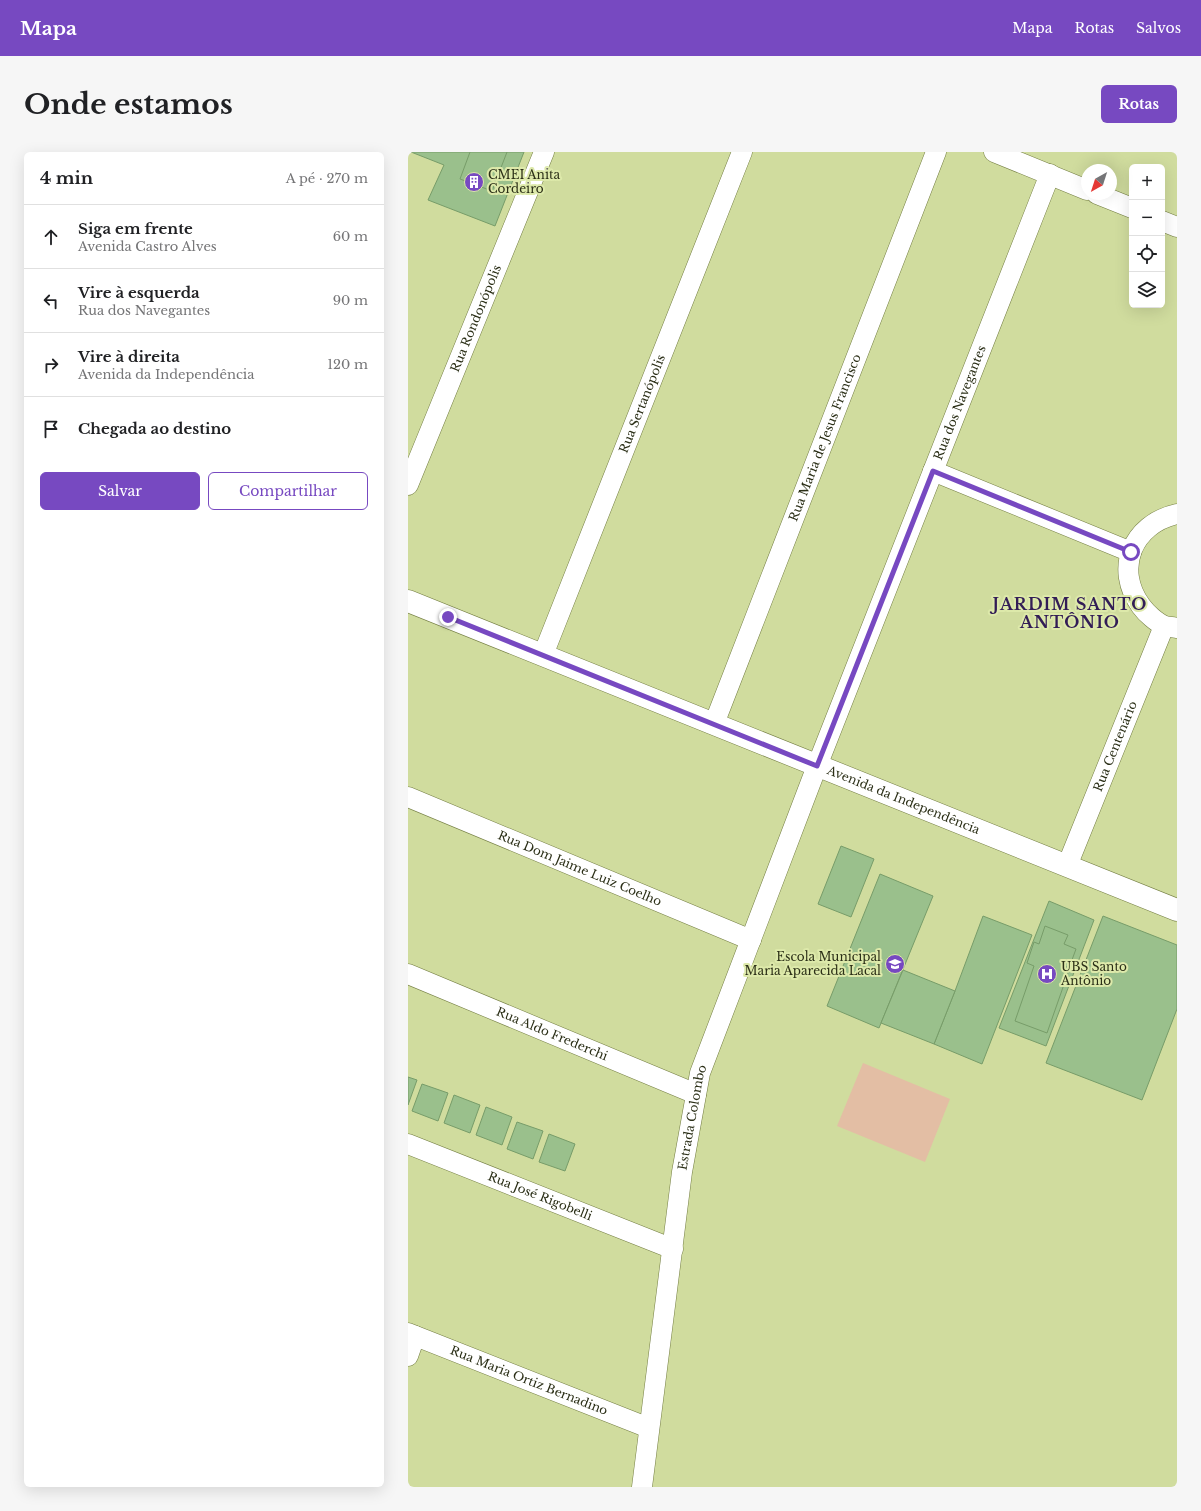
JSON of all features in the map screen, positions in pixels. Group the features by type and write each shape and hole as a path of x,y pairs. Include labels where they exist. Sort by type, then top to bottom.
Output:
{"street":[{"name":"Rua Rondonópolis","path":"408,485 544,152"},
{"name":"Rua Sertanópolis","path":"543,655 742,152"},
{"name":"Rua Maria de Jesus Francisco","path":"714,724 936,152"},
{"path":"994,152 1081,187"},
{"name":"Rua dos Navegantes","path":"817,766 1050,174"},
{"path":"1112,200 1129,207"},
{"path":"1165,222 1177,227"},
{"path":"933,471 1131,552"},
{"path":"1171,627 1145,611 1134,596 1129,579 1131,552 1135,543 1147,528 1164,517 1177,514"},
{"name":"Avenida da Independência","path":"408,601 1177,910"},
{"name":"Rua Centenário","path":"1067,866 1171,627"},
{"name":"Estrada Colombo","path":"642,1487 682,1172 700,1073 817,766"},
{"name":"Rua Dom Jaime Luiz Coelho","path":"408,797 751,940"},
{"name":"Rua Aldo Frederchi","path":"408,974 696,1094"},
{"name":"Rua José Rigobelli","path":"408,1144 673,1249"},
{"path":"408,1356 412,1335"},
{"name":"Rua Maria Ortiz Bernadino","path":"412,1335 649,1428"}],"shaded area":[{"path":"863,1063 950,1099 925,1162 837,1126"}],"building":[{"name":"CMEI Anita Cordeiro","path":"411,152 524,152 495,226 428,200 444,165"},
{"path":"470,152 507,152 492,191 460,179"},
{"path":"841,846 874,859 851,917 818,904"},
{"path":"880,874 933,896 879,1028 827,1006"},
{"name":"UBS Santo Antônio","path":"1049,901 1094,920 1046,1046 999,1028"},
{"path":"983,916 1032,935 982,1064 934,1044"},
{"path":"1103,916 1177,945 1177,1009 1142,1100 1046,1063"},
{"path":"1045,926 1068,935 1064,944 1076,949 1069,968 1063,965 1062,971 1068,973 1047,1033 1015,1021 1034,966 1027,963 1034,942 1039,944"},
{"path":"903,970 955,991 934,1044 881,1023"},
{"path":"408,1077 417,1080 408,1105"},
{"path":"422,1084 448,1093 438,1121 412,1111"},
{"path":"454,1095 480,1105 470,1133 444,1123"},
{"path":"486,1107 512,1117 502,1145 476,1135"},
{"path":"517,1122 543,1131 533,1159 507,1149"},
{"path":"549,1134 575,1144 565,1171 539,1162"}],"place":[{"name":"CMEI Anita Cordeiro","path":"474,182"},
{"name":"Escola Municipal Maria Aparecida Lacal","path":"895,964"},
{"name":"UBS Santo Antônio","path":"1047,974"}],"district":[{"name":"JARDIM SANTO ANTÔNIO","path":"1070,613"}],"route":[{"path":"448,617 817,766 933,471 1131,552"}]}
